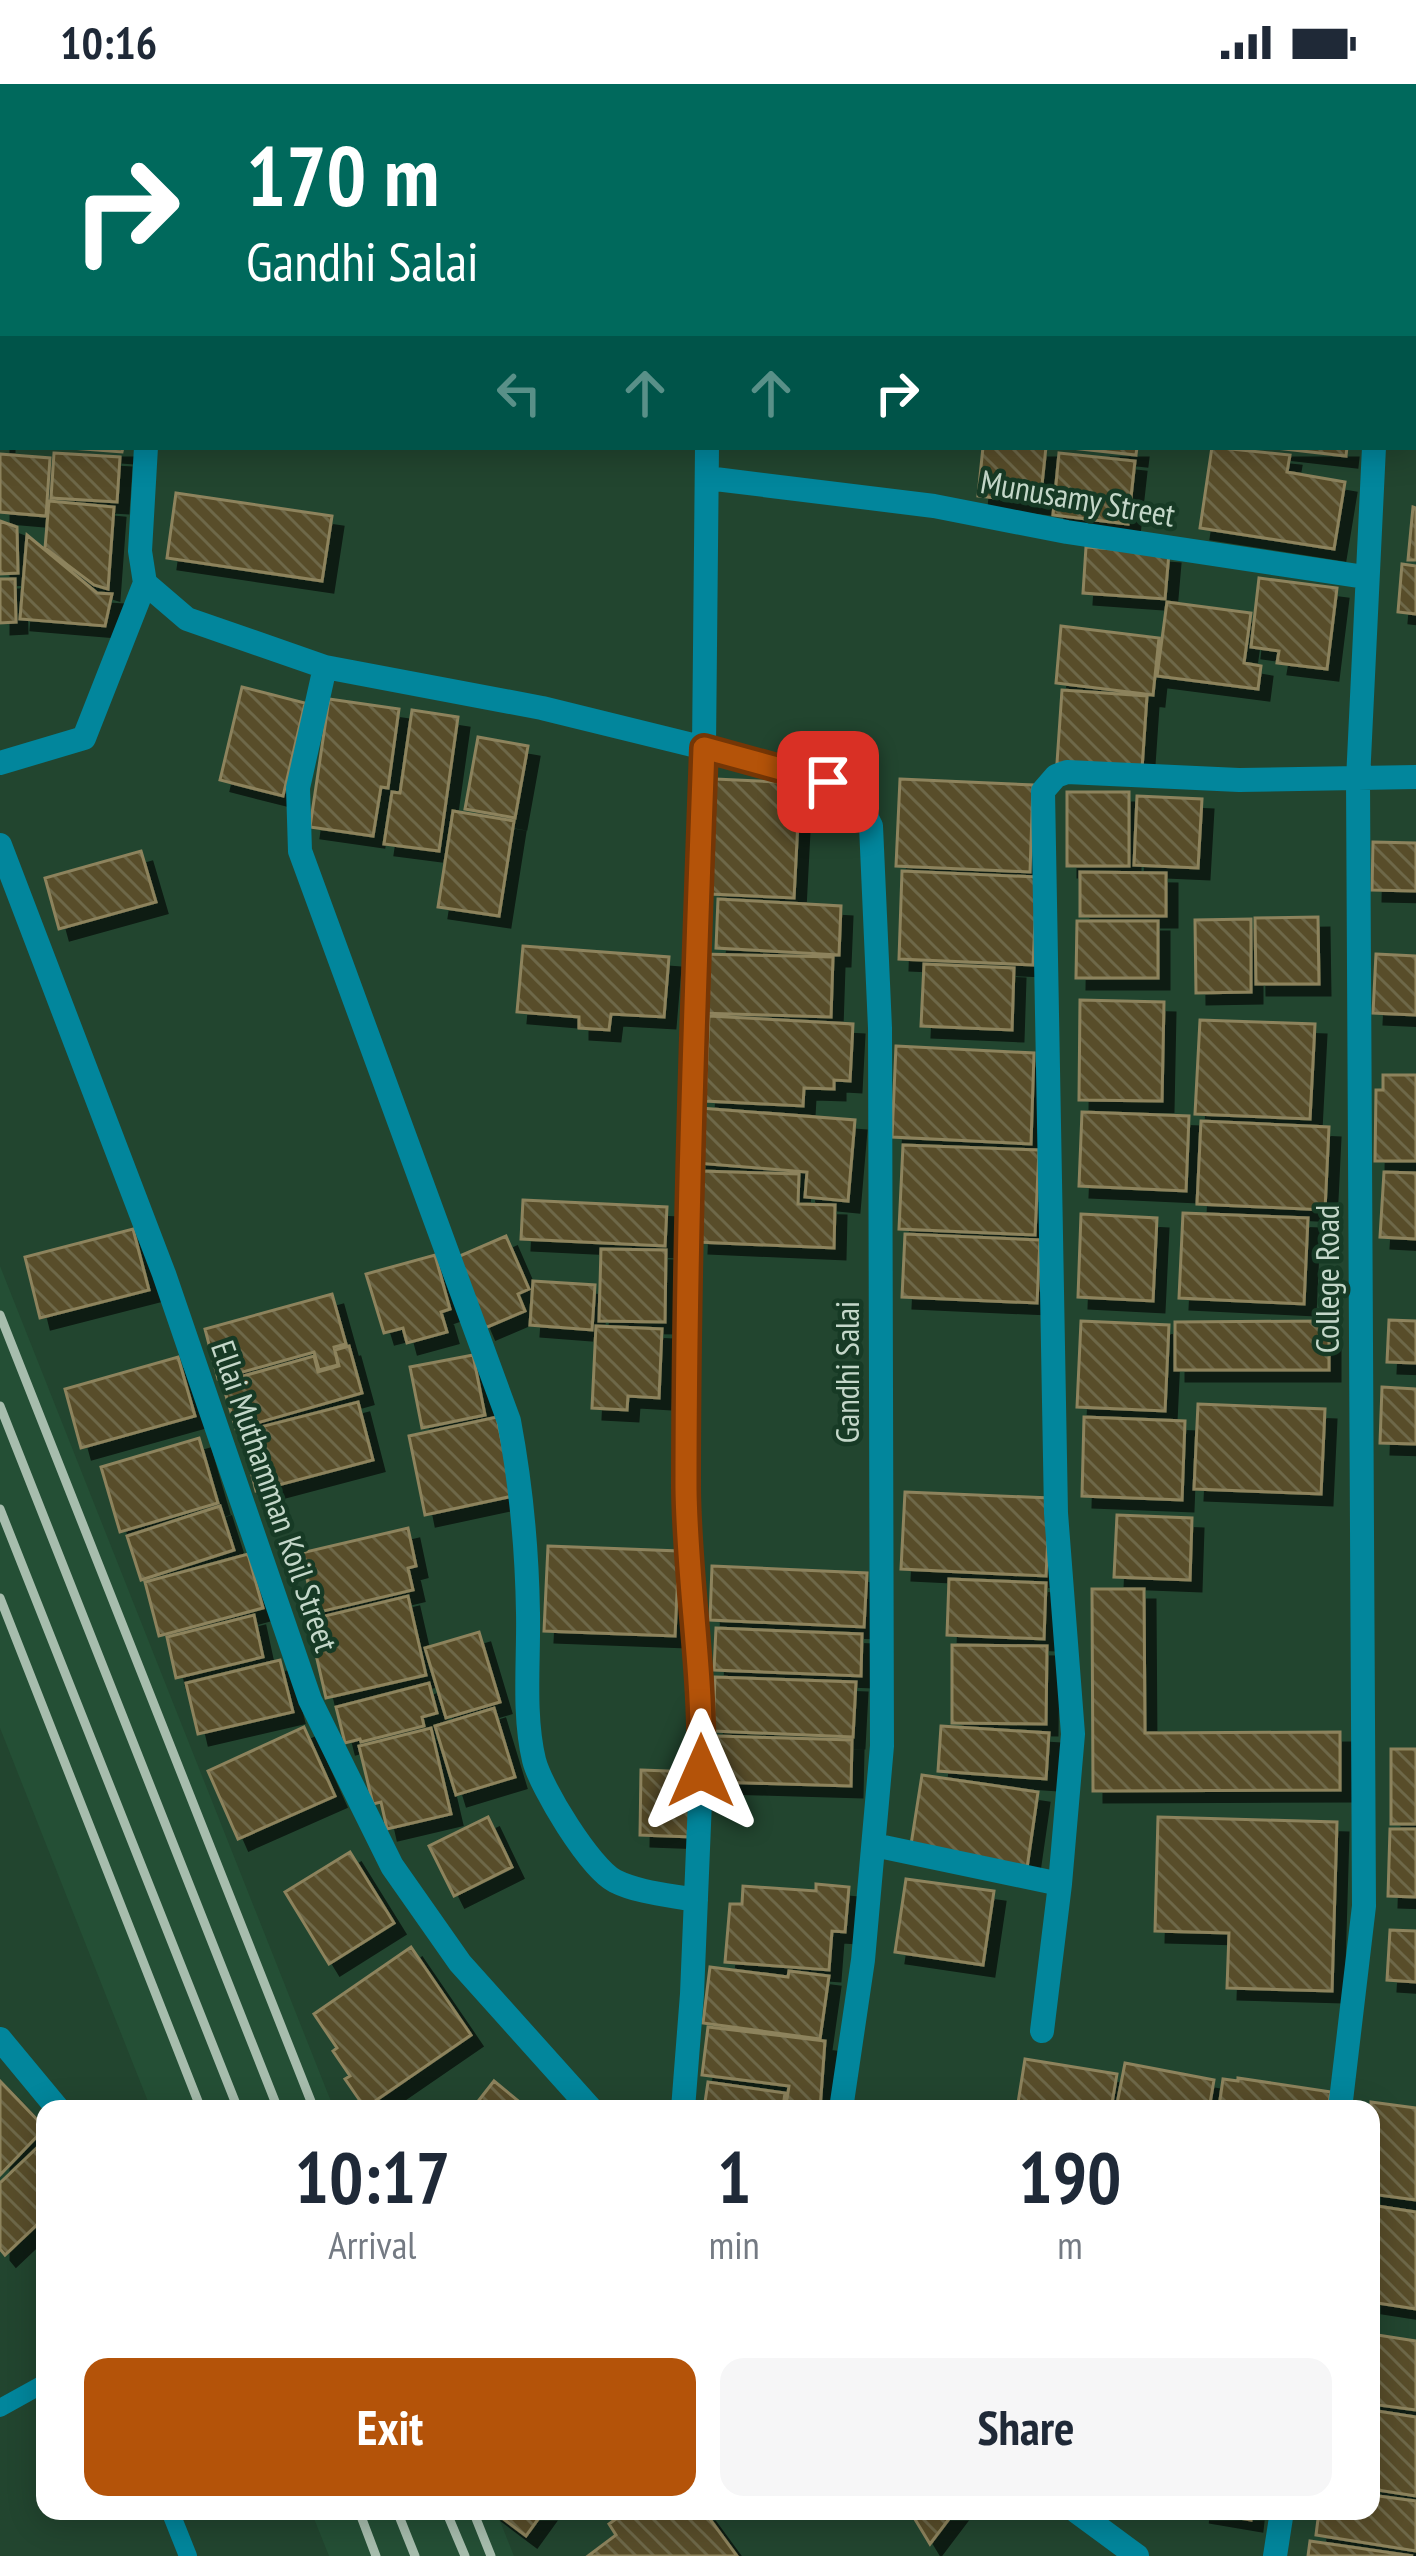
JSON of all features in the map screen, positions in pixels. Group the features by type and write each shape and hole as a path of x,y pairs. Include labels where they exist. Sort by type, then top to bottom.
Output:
{"street":[{"path":"0,763 84,738 145,583 140,551 146,450"},
{"path":"684,2100 703,1728 686,1495 707,450"},
{"name":"College Road","path":"1341,2100 1364,1906 1358,780 1374,450"},
{"name":"Munusamy Street","path":"707,478 934,506 1067,532 1365,578"},
{"name":"Gandhi Salai","path":"145,583 188,619 325,667 542,708 828,782 855,795 871,826 880,1028 882,1698 863,1960 842,2100"},
{"path":"325,667 298,788 300,851 509,1420 527,1560 530,1733 535,1764 594,1863 612,1880 696,1900"},
{"path":"1042,2031 1073,1734 1057,1514 1043,791 1056,776 1067,772 1358,780 1416,777"},
{"name":"Ellai Muthamman Koil Street","path":"0,845 164,1274 310,1700 392,1866 460,1963 583,2100"},
{"path":"874,1845 1060,1884"},
{"path":"0,2039 51,2100"},
{"path":"1088,2520 1137,2556"},
{"path":"1274,2556 1280,2520"}],"lane":[{"path":"0,2408 36,2388"},
{"path":"174,2520 188,2556"}],"shaded area":[{"path":"0,1266 330,2100 147,2100 0,1728"},
{"path":"315,2520 500,2520 514,2556 329,2556"}],"building":[{"path":"983,450 1046,450 1040,503 978,496"},
{"path":"1090,450 1137,450 1136,455"},
{"path":"1212,450 1290,455 1287,472 1345,482 1334,549 1200,528"},
{"path":"1293,450 1347,450 1346,456"},
{"path":"54,453 120,457 117,502 51,498"},
{"path":"1059,453 1135,461 1128,524 1053,515"},
{"path":"0,454 50,458 46,516 0,512"},
{"path":"176,493 332,516 322,581 167,558"},
{"path":"49,501 114,507 108,589 94,585 45,548"},
{"path":"1413,507 1416,560 1408,560"},
{"path":"0,521 17,527 18,573 0,574"},
{"path":"27,535 97,593 112,594 105,626 20,619"},
{"path":"1086,547 1169,553 1165,599 1083,593"},
{"path":"1402,564 1416,566 1416,614 1398,612"},
{"path":"1259,578 1337,588 1327,669 1277,663 1279,651 1251,647"},
{"path":"0,579 15,579 16,622 0,623"},
{"path":"1167,602 1251,613 1244,663 1261,666 1258,689 1157,676"},
{"path":"1061,626 1159,638 1153,695 1056,683"},
{"path":"242,687 305,703 283,796 220,780"},
{"path":"1062,690 1147,696 1142,769 1057,763"},
{"path":"329,699 399,709 388,788 381,787 373,836 310,827"},
{"path":"412,710 458,717 439,851 384,844 392,792 400,793"},
{"path":"478,737 528,746 515,818 465,809"},
{"path":"715,779 800,783 794,898 710,894"},
{"path":"900,779 1033,785 1030,872 896,866"},
{"path":"1067,792 1129,792 1129,866 1067,866"},
{"path":"1137,796 1202,799 1198,868 1134,865"},
{"path":"453,811 514,821 499,916 438,907"},
{"path":"1373,842 1416,843 1416,891 1372,890"},
{"path":"141,851 156,902 59,929 45,878"},
{"path":"902,871 1037,877 1033,965 899,959"},
{"path":"1080,872 1166,873 1166,916 1080,916"},
{"path":"718,899 841,906 839,955 716,948"},
{"path":"1318,917 1319,984 1256,984 1255,918"},
{"path":"1251,919 1251,992 1196,993 1195,920"},
{"path":"1077,921 1158,921 1158,978 1076,978"},
{"path":"523,946 669,957 664,1017 611,1014 609,1030 579,1028 579,1017 517,1012"},
{"path":"701,954 833,957 831,1017 699,1013"},
{"path":"1376,954 1416,956 1416,1015 1373,1013"},
{"path":"924,964 1014,968 1012,1030 921,1026"},
{"path":"1080,1000 1164,1002 1162,1101 1079,1100"},
{"path":"709,1016 853,1024 850,1081 834,1080 834,1089 804,1088 803,1106 705,1101"},
{"path":"1200,1020 1315,1024 1310,1119 1195,1114"},
{"path":"896,1046 1034,1053 1031,1144 892,1137"},
{"path":"1383,1075 1416,1075 1416,1161 1375,1161 1376,1090 1383,1090"},
{"path":"700,1108 855,1120 848,1201 805,1197 807,1172 696,1163"},
{"path":"1082,1112 1189,1116 1186,1191 1079,1186"},
{"path":"1201,1121 1329,1127 1325,1210 1197,1204"},
{"path":"903,1145 1039,1150 1035,1235 899,1229"},
{"path":"701,1171 799,1174 798,1204 835,1205 834,1248 698,1242"},
{"path":"1384,1172 1416,1173 1416,1239 1380,1237"},
{"path":"523,1200 667,1207 665,1246 521,1239"},
{"path":"1183,1213 1308,1218 1304,1304 1179,1298"},
{"path":"1081,1214 1157,1218 1153,1301 1078,1297"},
{"path":"133,1229 149,1290 40,1318 25,1257"},
{"path":"905,1234 1040,1240 1037,1303 902,1297"},
{"path":"506,1236 529,1289 518,1294 525,1311 485,1328 455,1258"},
{"path":"601,1249 666,1250 665,1322 599,1321"},
{"path":"435,1255 450,1309 441,1312 447,1332 407,1343 403,1328 384,1333 366,1274"},
{"path":"533,1281 595,1285 592,1330 530,1325"},
{"path":"332,1294 346,1344 334,1347 338,1365 319,1370 314,1352 218,1379 205,1329"},
{"path":"1389,1320 1416,1321 1416,1363 1387,1362"},
{"path":"1081,1321 1169,1325 1165,1411 1077,1407"},
{"path":"1329,1321 1329,1370 1175,1370 1175,1322"},
{"path":"596,1326 662,1329 659,1398 628,1396 627,1410 592,1408"},
{"path":"349,1346 362,1393 236,1429 222,1382 314,1356 318,1372 339,1366 335,1350"},
{"path":"473,1355 485,1415 422,1428 410,1367"},
{"path":"178,1357 195,1416 81,1448 65,1389"},
{"path":"1382,1387 1416,1389 1416,1444 1380,1443"},
{"path":"358,1402 373,1460 256,1491 241,1432"},
{"path":"1198,1404 1325,1409 1321,1494 1194,1489"},
{"path":"497,1417 513,1496 425,1515 409,1436"},
{"path":"1084,1417 1185,1421 1182,1500 1082,1496"},
{"path":"199,1438 218,1503 120,1532 101,1467"},
{"path":"905,1492 1050,1498 1046,1576 901,1569"},
{"path":"220,1506 234,1550 141,1580 127,1536"},
{"path":"1117,1515 1192,1518 1190,1580 1114,1577"},
{"path":"408,1528 416,1566 408,1568 413,1590 315,1613 301,1553"},
{"path":"548,1546 679,1551 675,1636 544,1631"},
{"path":"248,1554 263,1608 159,1636 145,1582"},
{"path":"712,1566 867,1573 864,1627 710,1620"},
{"path":"949,1579 1046,1583 1044,1639 947,1635"},
{"path":"1092,1589 1144,1589 1145,1733 1340,1732 1340,1790 1093,1791"},
{"path":"408,1596 426,1675 326,1698 308,1620"},
{"path":"254,1615 263,1657 176,1678 167,1637"},
{"path":"716,1628 862,1634 861,1676 714,1670"},
{"path":"479,1632 500,1702 446,1718 425,1648"},
{"path":"952,1645 1047,1646 1046,1724 952,1723"},
{"path":"280,1660 293,1712 198,1734 186,1683"},
{"path":"715,1677 856,1682 853,1737 713,1731"},
{"path":"429,1683 437,1713 422,1717 424,1726 345,1743 336,1707"},
{"path":"494,1708 515,1777 456,1795 435,1726"},
{"path":"941,1726 1049,1733 1046,1779 938,1771"},
{"path":"304,1727 335,1796 238,1839 208,1771"},
{"path":"431,1728 451,1814 387,1829 381,1802 373,1804 359,1746"},
{"path":"717,1736 852,1740 851,1786 715,1782"},
{"path":"1391,1749 1416,1749 1416,1824 1391,1824"},
{"path":"641,1770 695,1772 692,1837 640,1835"},
{"path":"922,1775 1038,1792 1027,1868 910,1851"},
{"path":"488,1817 512,1867 454,1896 429,1846"},
{"path":"1158,1817 1337,1822 1332,1991 1227,1988 1229,1933 1155,1931"},
{"path":"1390,1829 1416,1829 1416,1897 1388,1896"},
{"path":"350,1852 394,1923 329,1964 285,1892"},
{"path":"906,1879 994,1891 983,1965 895,1952"},
{"path":"816,1884 849,1887 845,1932 832,1931 829,1970 725,1962 730,1904 742,1904 743,1886 816,1891"},
{"path":"1390,1930 1416,1931 1416,1982 1387,1980"},
{"path":"411,1947 471,2035 377,2100 359,2100 345,2079 350,2076 333,2051 337,2048 314,2014"},
{"path":"710,1967 788,1977 789,1971 829,1976 820,2039 703,2023"},
{"path":"708,2027 825,2041 821,2100 787,2100 789,2086 702,2075"},
{"path":"1025,2059 1117,2074 1113,2100 1018,2100"},
{"path":"1125,2063 1214,2080 1211,2100 1118,2100"},
{"path":"1223,2079 1331,2092 1330,2100 1220,2100"},
{"path":"0,2081 36,2119 36,2137 0,2175"},
{"path":"494,2081 517,2100 479,2100"},
{"path":"708,2082 785,2093 784,2100 705,2100"},
{"path":"1380,2103 1416,2108 1416,2200 1380,2195"},
{"path":"36,2149 36,2226 5,2255 0,2249 0,2183"},
{"path":"1380,2206 1416,2212 1416,2309 1380,2303"},
{"path":"1380,2335 1416,2341 1416,2410 1380,2405"},
{"path":"1380,2411 1416,2417 1416,2496 1380,2490"},
{"path":"1380,2496 1416,2501 1416,2551 1316,2535 1318,2520 1380,2520"},
{"path":"505,2520 538,2520 526,2536"},
{"path":"615,2520 711,2520 737,2556 588,2556 616,2535 609,2524"},
{"path":"915,2520 948,2520 930,2544"},
{"path":"1310,2541 1413,2556 1308,2556"}],"railway":[{"path":"0,1315 310,2100"},
{"path":"0,1406 274,2100"},
{"path":"0,1509 234,2100"},
{"path":"0,1598 197,2100"},
{"path":"362,2520 376,2556"},
{"path":"401,2520 415,2556"},
{"path":"450,2520 465,2556"},
{"path":"477,2520 491,2556"}],"route":[{"path":"701,1771 703,1728 686,1495 690,1157 704,748 828,782"}]}
